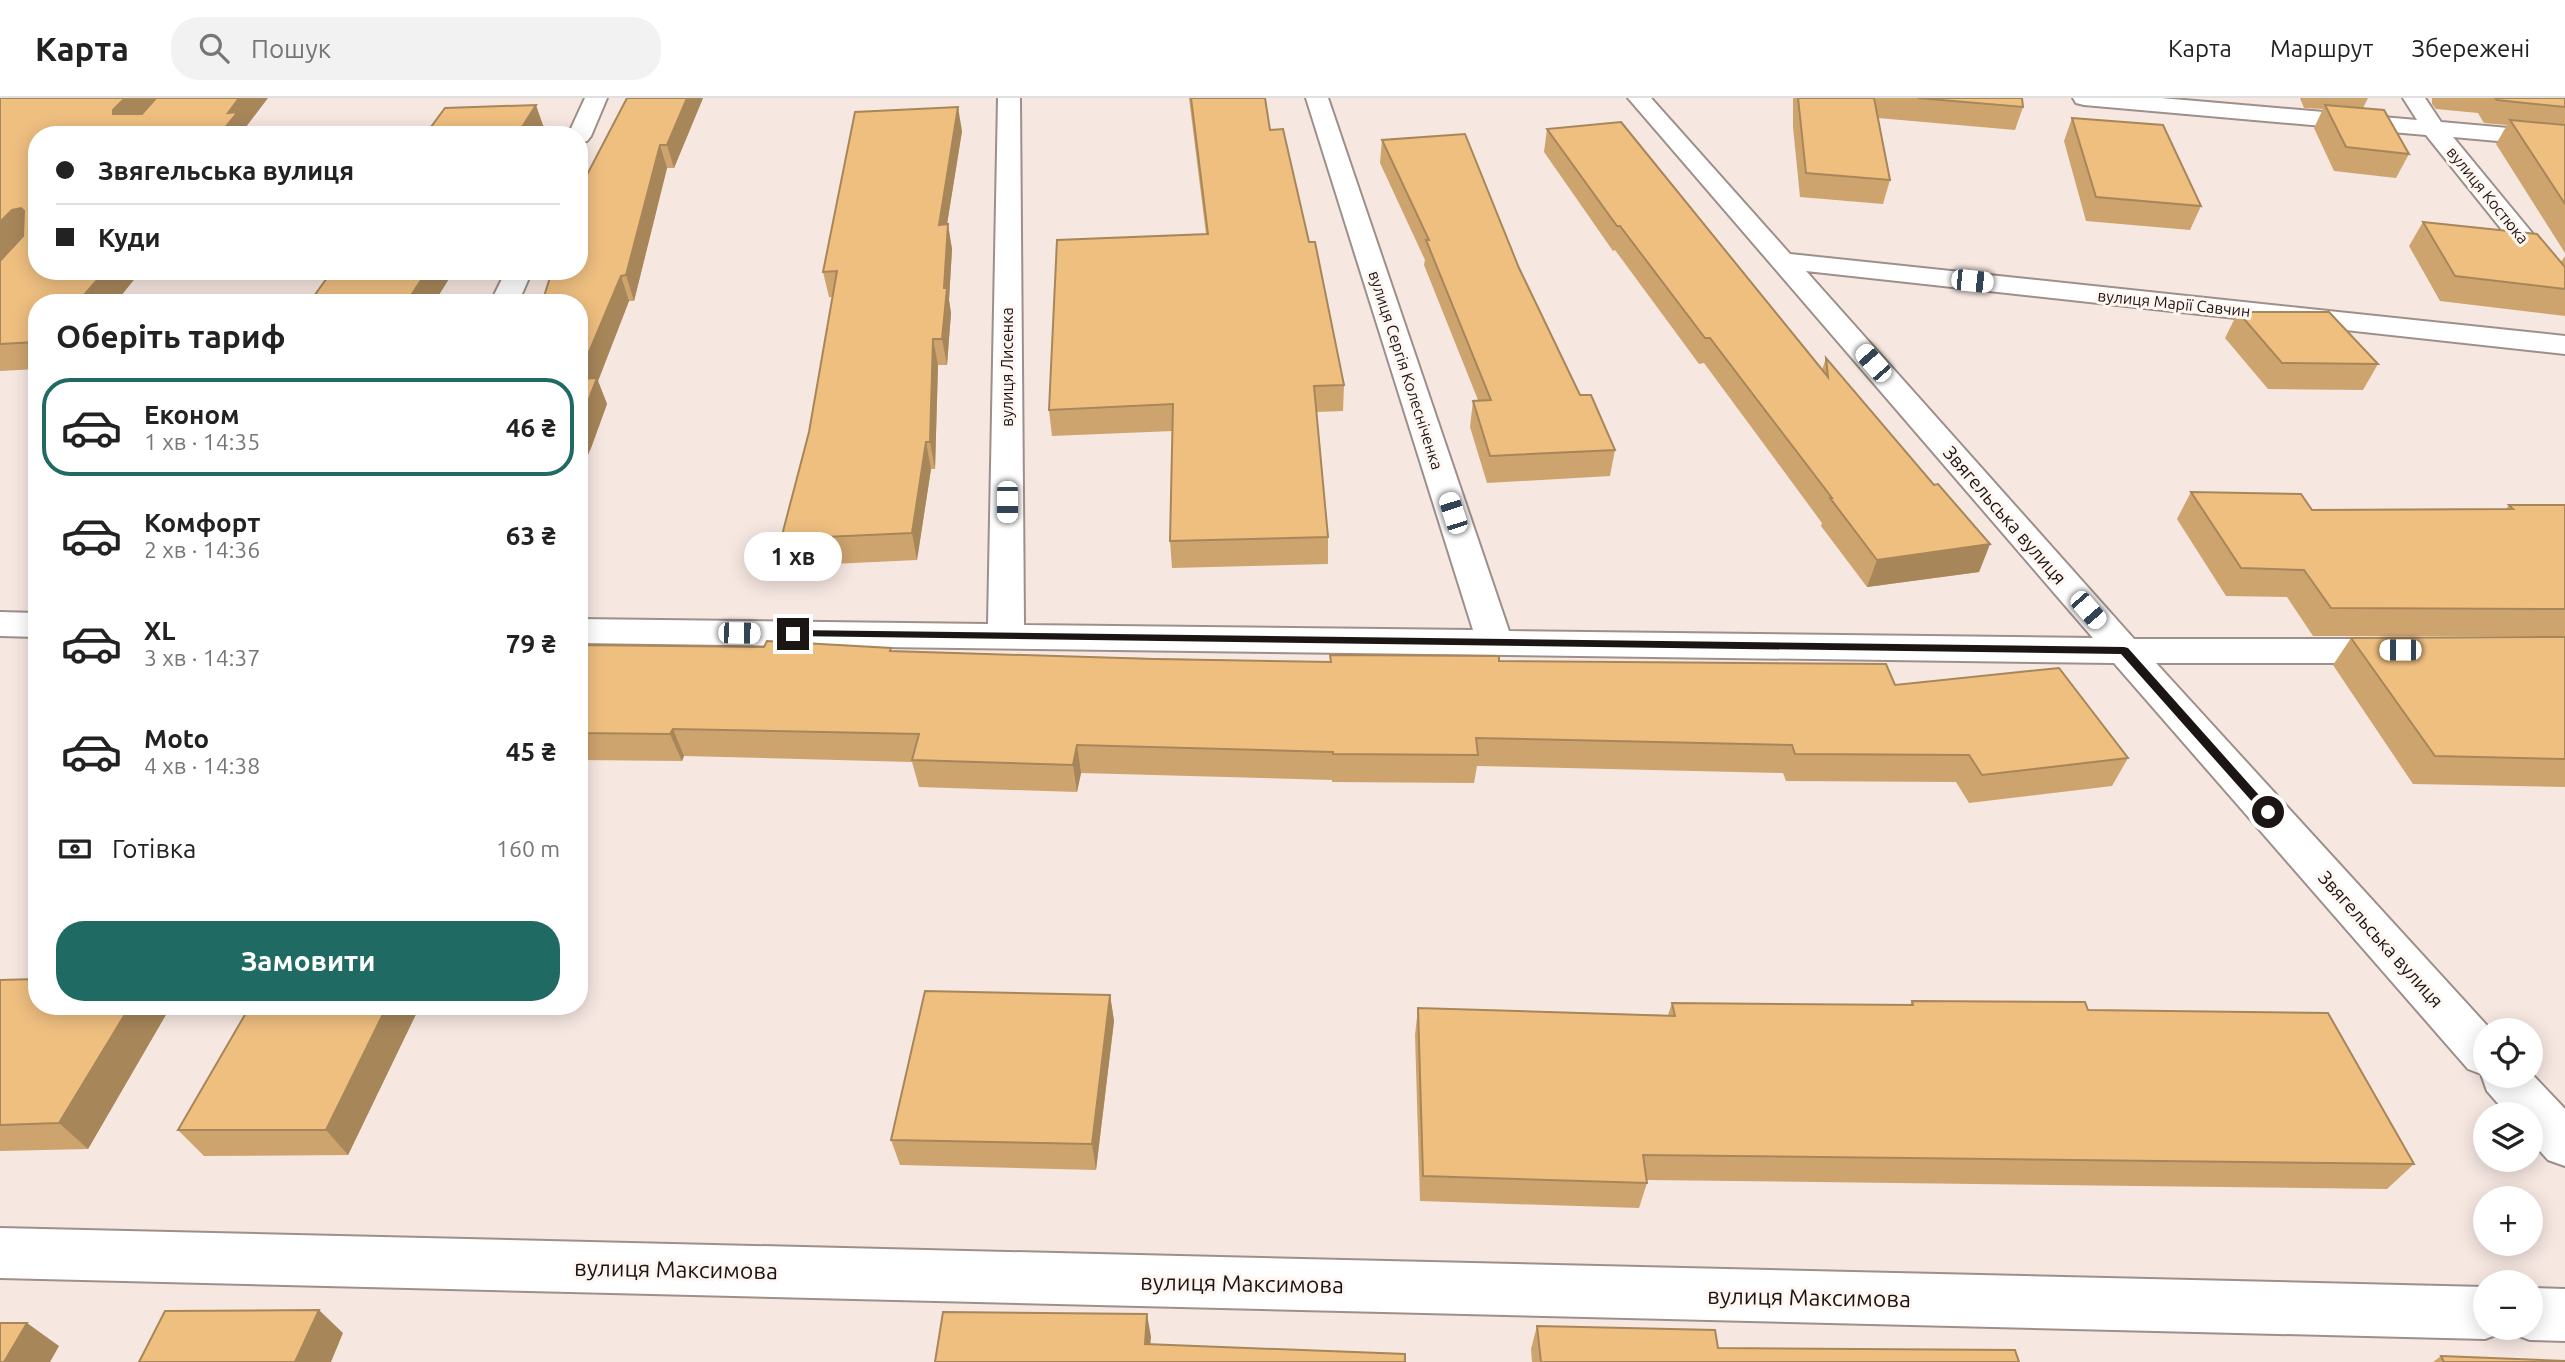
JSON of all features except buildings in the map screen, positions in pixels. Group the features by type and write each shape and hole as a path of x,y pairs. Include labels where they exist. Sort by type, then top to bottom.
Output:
{"street":[{"path":"583,126 596,98"},
{"name":"вулиця Лисенка","path":"1006,636 1009,98"},
{"name":"вулиця Сергія Колесніченка","path":"1317,98 1495,643"},
{"name":"Звягельська вулиця","path":"1640,98 2124,651 2473,1042"},
{"path":"2084,98 2565,140"},
{"name":"вулиця Костюка","path":"2414,98 2433,128 2565,290"},
{"name":"вулиця Марії Савчин","path":"1784,261 2565,345"},
{"path":"0,624 28,625"},
{"path":"588,631 2124,651 2427,650"},
{"path":"2515,1088 2565,1144"},
{"name":"вулиця Максимова","path":"0,1253 2473,1313"},
{"path":"2543,1314 2565,1315"}],"route":[{"path":"793,634 2124,651 2268,812"}]}
